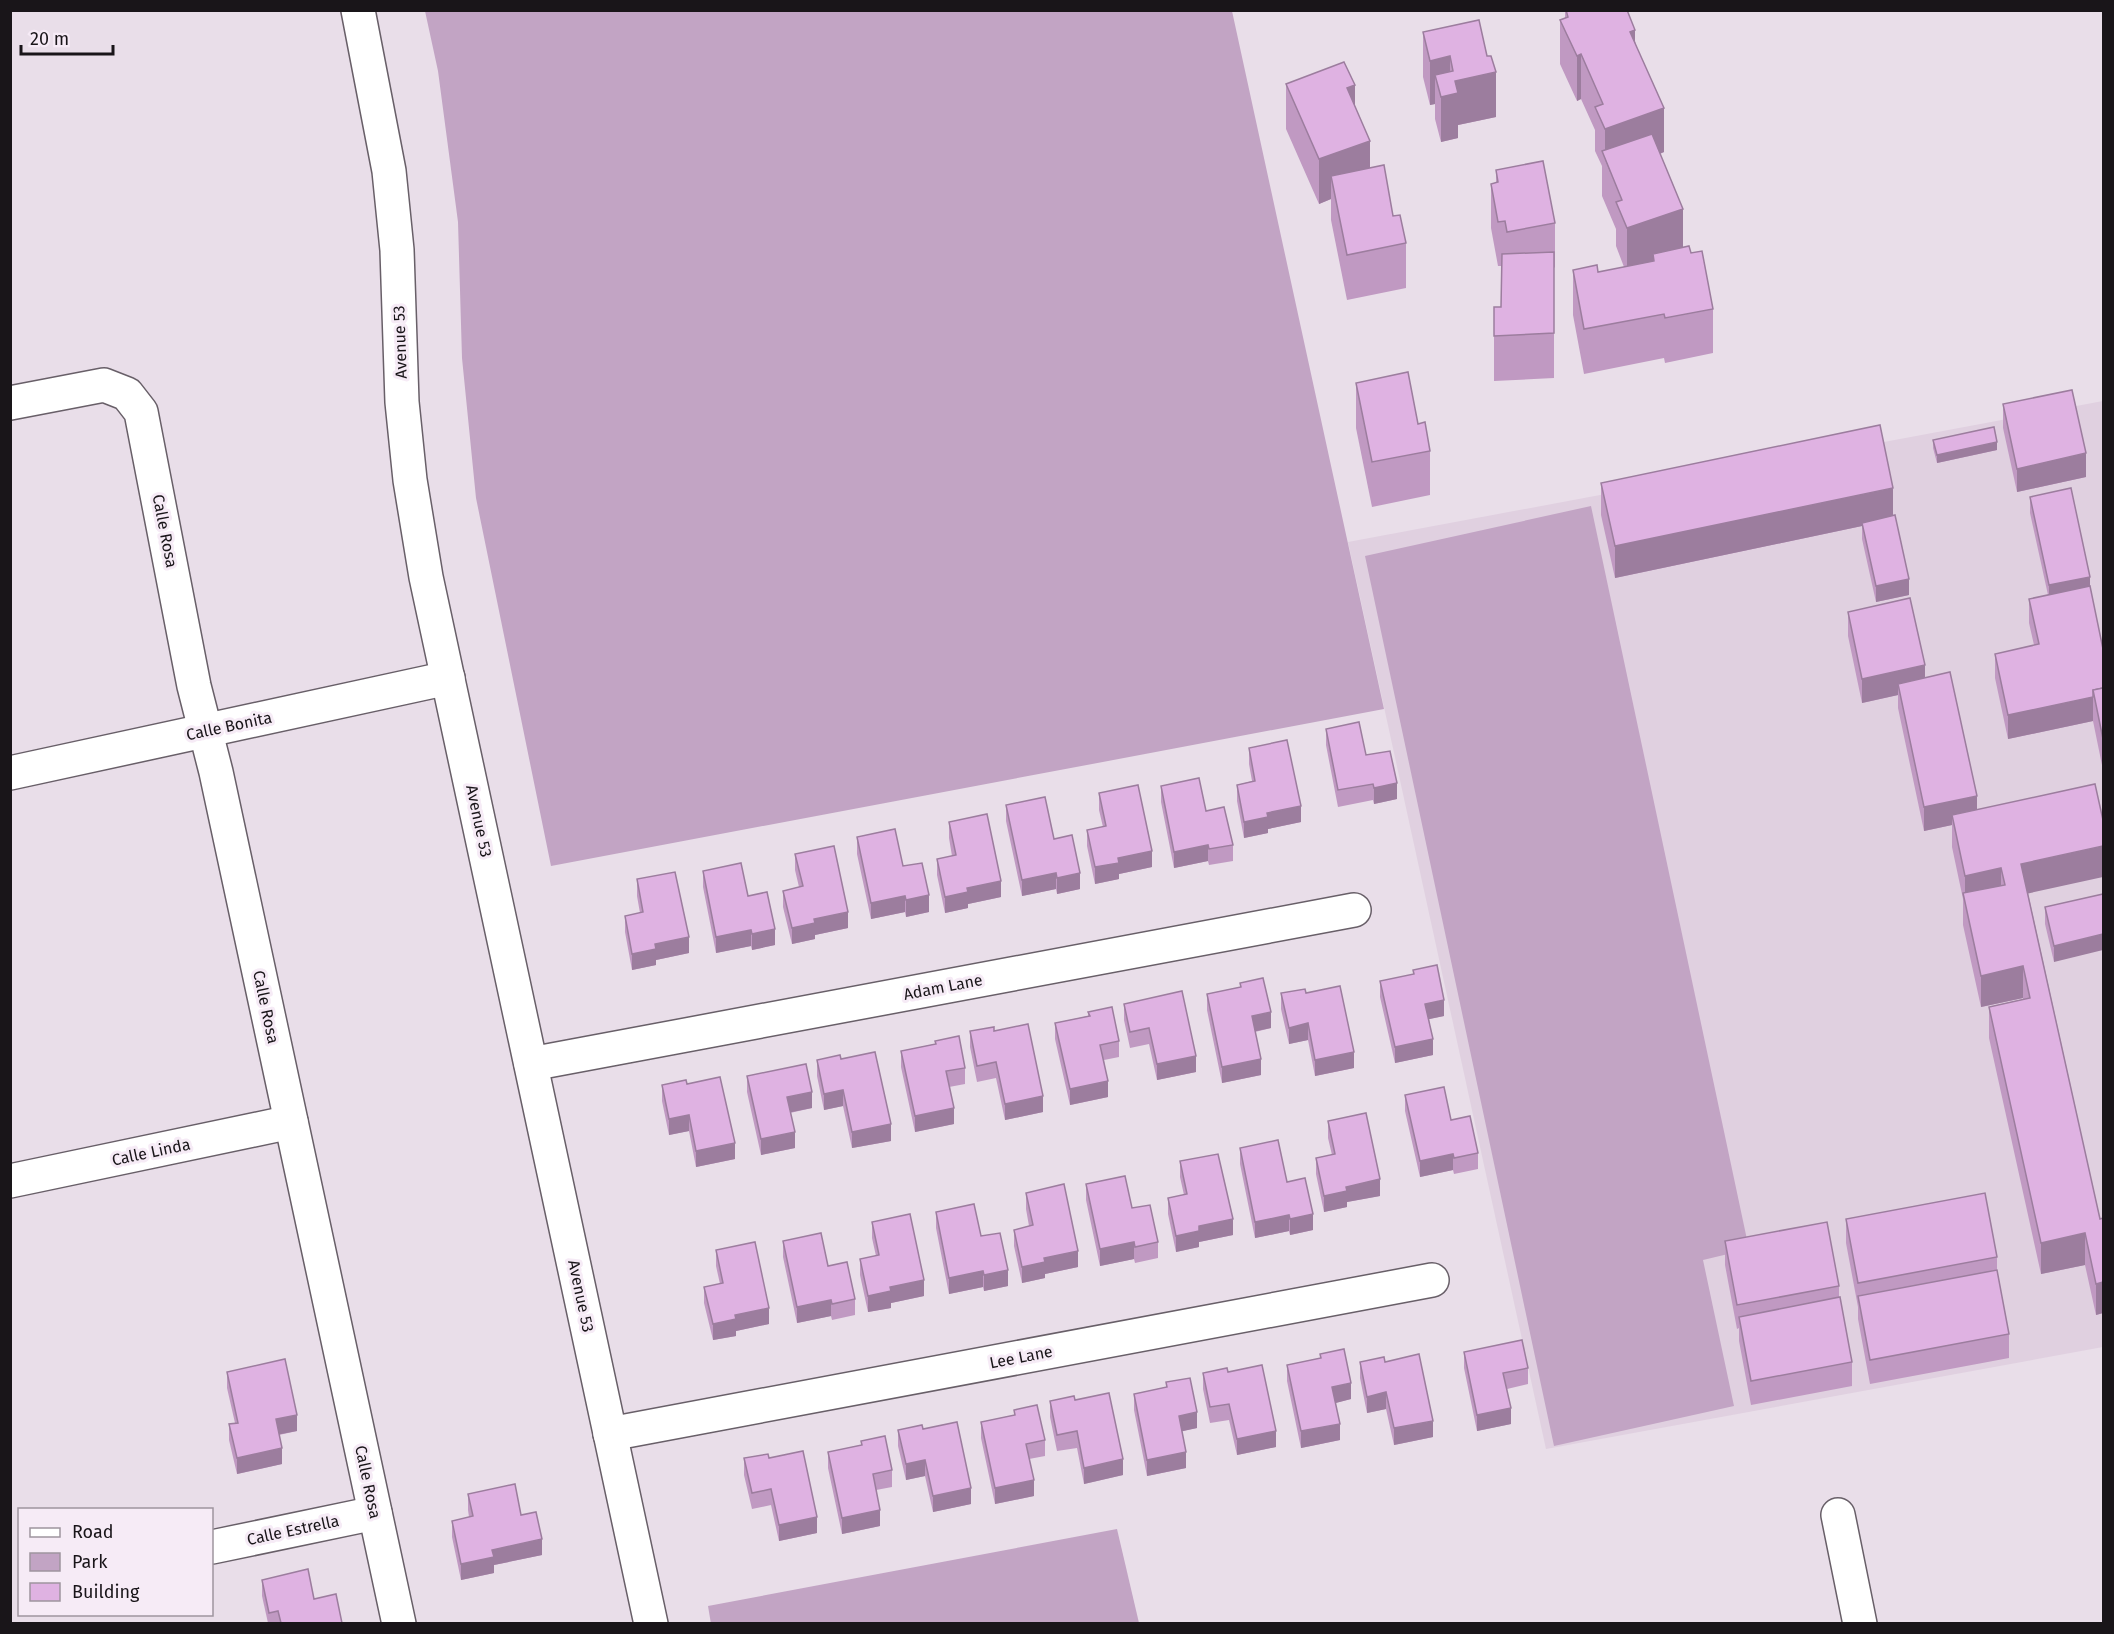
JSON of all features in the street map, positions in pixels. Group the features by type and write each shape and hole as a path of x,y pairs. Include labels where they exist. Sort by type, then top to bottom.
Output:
{"street":[{"name":"Avenue 53","path":"358,10 389,171 398,250 402,402 410,480 426,577 651,1623"},
{"name":"Calle Rosa","path":"10,403 104,385 127,394 141,412 194,686 399,1623"},
{"name":"Calle Bonita","path":"10,773 448,678"},
{"name":"Adam Lane","path":"531,1064 1354,910"},
{"name":"Calle Linda","path":"10,1181 291,1122"},
{"name":"Lee Lane","path":"610,1434 1432,1280"},
{"name":"Calle Estrella","path":"213,1547 375,1513"},
{"path":"1839,1515 1860,1623"}],"shaded area":[{"path":"2103,401 2103,1347 1546,1449 1348,542"}],"green space":[{"path":"425,11 1232,11 1384,709 551,866 476,498 462,358 458,222 438,71"},
{"path":"1591,506 1749,1249 1703,1260 1734,1406 1554,1446 1365,556"},
{"path":"1117,1529 1139,1623 711,1624 708,1606"}],"building":[{"path":"1566,10 1627,10 1635,30 1630,32 1664,108 1605,129 1595,107 1603,104 1581,54 1577,56 1560,20 1568,17"},
{"path":"1479,20 1487,56 1491,56 1496,72 1455,81 1458,93 1441,97 1435,75 1453,71 1450,56 1430,61 1423,32"},
{"path":"1344,62 1355,85 1347,88 1370,141 1319,159 1286,84"},
{"path":"1652,134 1683,209 1627,228 1616,202 1622,200 1602,151"},
{"path":"1543,161 1555,223 1507,232 1505,221 1498,222 1491,184 1498,182 1496,170"},
{"path":"1384,165 1393,216 1400,215 1406,243 1347,255 1331,176"},
{"path":"1689,246 1691,253 1702,251 1713,309 1665,318 1664,314 1584,329 1573,270 1597,265 1598,272 1654,261 1653,254"},
{"path":"1554,252 1554,333 1494,336 1494,307 1501,307 1502,254"},
{"path":"1408,372 1418,424 1425,422 1430,451 1372,462 1356,383"},
{"path":"2072,390 2086,453 2017,469 2003,404"},
{"path":"1880,425 1893,488 1615,546 1601,483"},
{"path":"1994,427 1997,442 1937,455 1933,440"},
{"path":"2071,488 2090,577 2049,585 2030,497"},
{"path":"1895,515 1909,579 1876,586 1862,523"},
{"path":"2090,586 2103,649 2103,688 2093,690 2093,697 2008,715 1995,654 2039,644 2029,599"},
{"path":"1910,598 1925,665 1862,679 1848,612"},
{"path":"1950,672 1977,796 1924,807 1898,684"},
{"path":"2103,688 2103,739 2093,690"},
{"path":"1359,722 1366,755 1390,751 1397,783 1374,788 1373,784 1338,790 1326,729"},
{"path":"1287,740 1301,806 1267,813 1268,817 1244,822 1237,785 1255,781 1249,748"},
{"path":"1199,778 1206,811 1224,807 1233,845 1209,849 1208,845 1174,852 1161,786"},
{"path":"2095,784 2103,820 2103,846 2021,864 2100,1219 2103,1218 2103,1282 2096,1284 2085,1233 2041,1243 1989,1007 2030,998 2023,966 1981,976 1963,893 2005,885 2001,868 1965,876 1952,815"},
{"path":"1138,785 1152,851 1118,858 1119,863 1095,867 1087,830 1106,826 1099,793"},
{"path":"1045,797 1054,839 1072,835 1080,873 1057,878 1056,873 1022,880 1006,805"},
{"path":"987,814 1001,881 967,888 968,892 945,897 937,859 956,855 949,822"},
{"path":"895,829 903,866 922,863 929,895 906,900 905,896 871,903 857,837"},
{"path":"834,846 848,912 814,919 815,923 792,928 783,891 803,886 795,854"},
{"path":"741,863 748,896 767,892 775,929 752,934 751,930 716,937 703,871"},
{"path":"675,872 689,937 655,944 656,949 632,954 625,916 643,912 637,879"},
{"path":"2103,894 2103,934 2054,946 2045,907"},
{"path":"1437,965 1444,1000 1425,1004 1433,1039 1395,1047 1380,981 1414,974 1413,970"},
{"path":"1263,978 1271,1012 1252,1016 1261,1059 1222,1067 1207,994 1241,987 1240,983"},
{"path":"1340,986 1354,1052 1315,1060 1308,1023 1289,1028 1281,993 1305,989 1306,993"},
{"path":"1182,991 1196,1056 1157,1064 1149,1028 1130,1032 1124,1004"},
{"path":"1112,1007 1119,1041 1100,1045 1108,1081 1070,1089 1055,1023 1090,1016 1088,1012"},
{"path":"1028,1024 1043,1096 1005,1104 996,1062 977,1066 970,1031 994,1027 994,1031"},
{"path":"959,1036 965,1068 946,1071 954,1108 915,1116 901,1051 936,1044 935,1041"},
{"path":"875,1052 891,1124 852,1132 843,1090 824,1094 817,1060 840,1055 841,1059"},
{"path":"806,1064 812,1092 787,1097 795,1132 761,1139 747,1076"},
{"path":"720,1077 735,1143 696,1151 689,1115 669,1119 662,1085 686,1080 687,1084"},
{"path":"1444,1087 1451,1120 1470,1116 1478,1153 1454,1158 1453,1154 1420,1161 1405,1095"},
{"path":"1366,1113 1380,1179 1346,1187 1347,1191 1324,1196 1316,1158 1335,1154 1328,1121"},
{"path":"1278,1140 1287,1182 1305,1178 1313,1214 1290,1219 1289,1215 1255,1222 1240,1148"},
{"path":"1218,1154 1233,1219 1199,1226 1199,1231 1176,1236 1168,1198 1187,1194 1180,1161"},
{"path":"1125,1176 1132,1208 1150,1205 1158,1242 1135,1247 1134,1242 1100,1249 1086,1184"},
{"path":"1064,1184 1078,1251 1044,1258 1045,1262 1022,1267 1014,1230 1033,1225 1026,1193"},
{"path":"1985,1193 1997,1257 1858,1283 1846,1219"},
{"path":"974,1204 981,1236 1000,1233 1008,1270 984,1275 983,1271 949,1278 936,1212"},
{"path":"910,1214 924,1280 890,1287 891,1291 868,1296 860,1259 879,1255 872,1222"},
{"path":"1827,1222 1839,1286 1737,1305 1725,1241"},
{"path":"821,1233 828,1266 847,1262 855,1299 832,1304 831,1300 797,1307 783,1241"},
{"path":"755,1242 769,1308 735,1315 736,1319 713,1324 704,1287 723,1283 716,1250"},
{"path":"1997,1270 2009,1334 1870,1360 1858,1296"},
{"path":"1840,1297 1852,1362 1751,1381 1739,1317"},
{"path":"1522,1340 1528,1368 1503,1373 1511,1408 1477,1415 1464,1352"},
{"path":"1344,1349 1351,1383 1332,1387 1340,1424 1301,1431 1287,1365 1321,1358 1320,1354"},
{"path":"1419,1354 1433,1421 1394,1428 1386,1392 1367,1397 1360,1362 1384,1357 1385,1362"},
{"path":"285,1359 297,1415 276,1419 282,1448 237,1458 229,1424 238,1423 227,1372"},
{"path":"1262,1365 1276,1431 1237,1439 1229,1404 1210,1407 1203,1373 1227,1368 1228,1372"},
{"path":"1190,1378 1197,1412 1179,1416 1186,1452 1147,1460 1134,1394 1167,1387 1166,1382"},
{"path":"1109,1393 1123,1459 1084,1468 1077,1431 1057,1435 1050,1401 1074,1396 1075,1400"},
{"path":"1037,1405 1045,1440 1026,1444 1034,1480 995,1488 981,1422 1015,1415 1014,1410"},
{"path":"957,1422 971,1488 933,1496 925,1460 906,1464 898,1430 922,1425 923,1429"},
{"path":"885,1436 892,1470 873,1474 880,1510 842,1518 828,1452 862,1445 861,1441"},
{"path":"803,1451 817,1517 779,1525 771,1489 752,1493 744,1458 768,1454 769,1458"},
{"path":"515,1484 521,1515 536,1512 542,1539 492,1550 494,1557 461,1564 452,1521 473,1516 468,1494"},
{"path":"308,1569 314,1599 336,1594 342,1623 281,1623 278,1611 269,1613 262,1580"}]}
